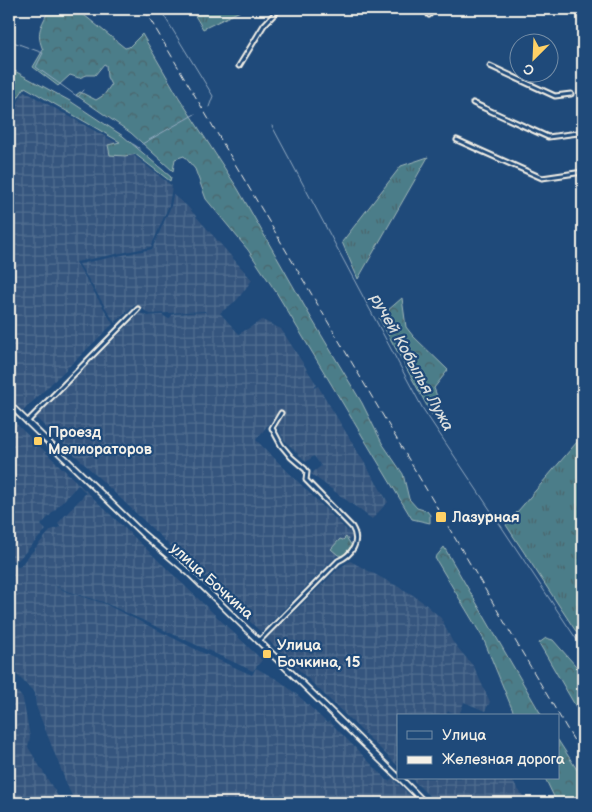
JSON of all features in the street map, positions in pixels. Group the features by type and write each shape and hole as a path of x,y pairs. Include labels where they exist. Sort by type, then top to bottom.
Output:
{"street":[{"path":"239,66 264,25 279,9"},
{"path":"429,15 434,9"},
{"path":"490,66 555,96 571,94"},
{"path":"473,103 548,137 578,133"},
{"path":"457,140 542,178 583,172"},
{"path":"27,422 138,309"},
{"name":"улица Бочкина","path":"9,404 148,539 188,572 397,775"},
{"path":"259,641 338,561 348,556 355,543 356,536 352,528 306,480 307,472 305,469 281,445 272,428 281,413"},
{"name":"улица Бочкина","path":"402,780 425,803"}],"shaded area":[{"path":"24,91 122,146 172,186 169,205 151,247 76,262 113,324 23,411 9,397 9,118"},
{"path":"173,195 187,206 252,280 237,300 220,313 239,334 262,320 281,329 317,385 310,390 318,386 388,502 372,519 311,474 321,466 314,456 306,462 283,439 277,425 283,415 279,411 256,440 353,536 337,555 261,632 206,580 207,578 203,577 36,418 140,313 148,316 162,315 169,319 173,314 205,312 208,316 205,311 150,314 135,304 115,323 79,264 152,249 171,206"},
{"path":"9,417 262,660 253,671 103,602 67,591 52,584 67,592 103,603 205,654 252,675 256,668 280,681 327,723 329,721 387,780 389,781 392,778 418,803 76,803 69,790 36,706 35,693 9,667 9,565 19,567 51,530 60,527 58,523 86,493 78,485 41,525 46,530 18,560 13,561 9,557"},
{"path":"350,561 410,593 424,603 441,618 452,641 474,667 490,702 485,711 464,702 459,714 448,711 447,714 397,714 397,765 267,639 338,569"},
{"path":"9,680 23,699 30,737 28,747 62,803 9,803"},
{"path":"413,780 511,780 523,796 520,802 523,803 436,803"}],"green space":[{"path":"69,9 103,9 84,15 125,48 129,47 142,34 178,96 238,189 362,403 382,443 403,474 409,499 417,508 427,511 430,515 430,523 412,519 276,292 248,250 206,199 195,169 184,156 175,159 173,171 131,133 76,95 80,92 96,100 104,95 111,85 107,77 106,65 104,64 95,75 79,78 70,75 58,86 33,67 43,50 39,35 48,12 63,14"},
{"path":"191,9 242,9 203,29"},
{"path":"9,68 70,101 123,136 171,177 170,181 135,154 125,156 110,155 108,145 120,142 25,87 9,111 9,94 17,81 9,76"},
{"path":"428,157 358,279 342,242 401,166"},
{"path":"402,298 406,327 448,370 434,388 441,407 432,415 379,318"},
{"path":"583,435 583,642 506,525"},
{"path":"346,537 352,546 351,549 344,556 338,555 331,549 340,539 343,540"},
{"path":"444,547 541,714 514,714 483,638 435,558"},
{"path":"546,638 553,640 583,674 583,719 539,643"},
{"path":"560,743 583,779 583,790 571,803 557,803 546,780 560,780"}],"waterway":[{"path":"160,9 213,96 209,107"},
{"path":"13,42 43,53 36,67 78,97 84,90"},
{"path":"142,144 195,114"},
{"name":"ручей Кобылья Лужа","path":"272,126 423,409 583,649"},
{"path":"133,144 139,148"}],"railway":[{"path":"144,9 558,714"},
{"path":"560,717 583,756"}],"place":[{"name":"Проезд Мелиораторов","path":"38,441"},
{"name":"Лазурная","path":"441,517"},
{"name":"Улица Бочкина, 15","path":"267,654"}]}
